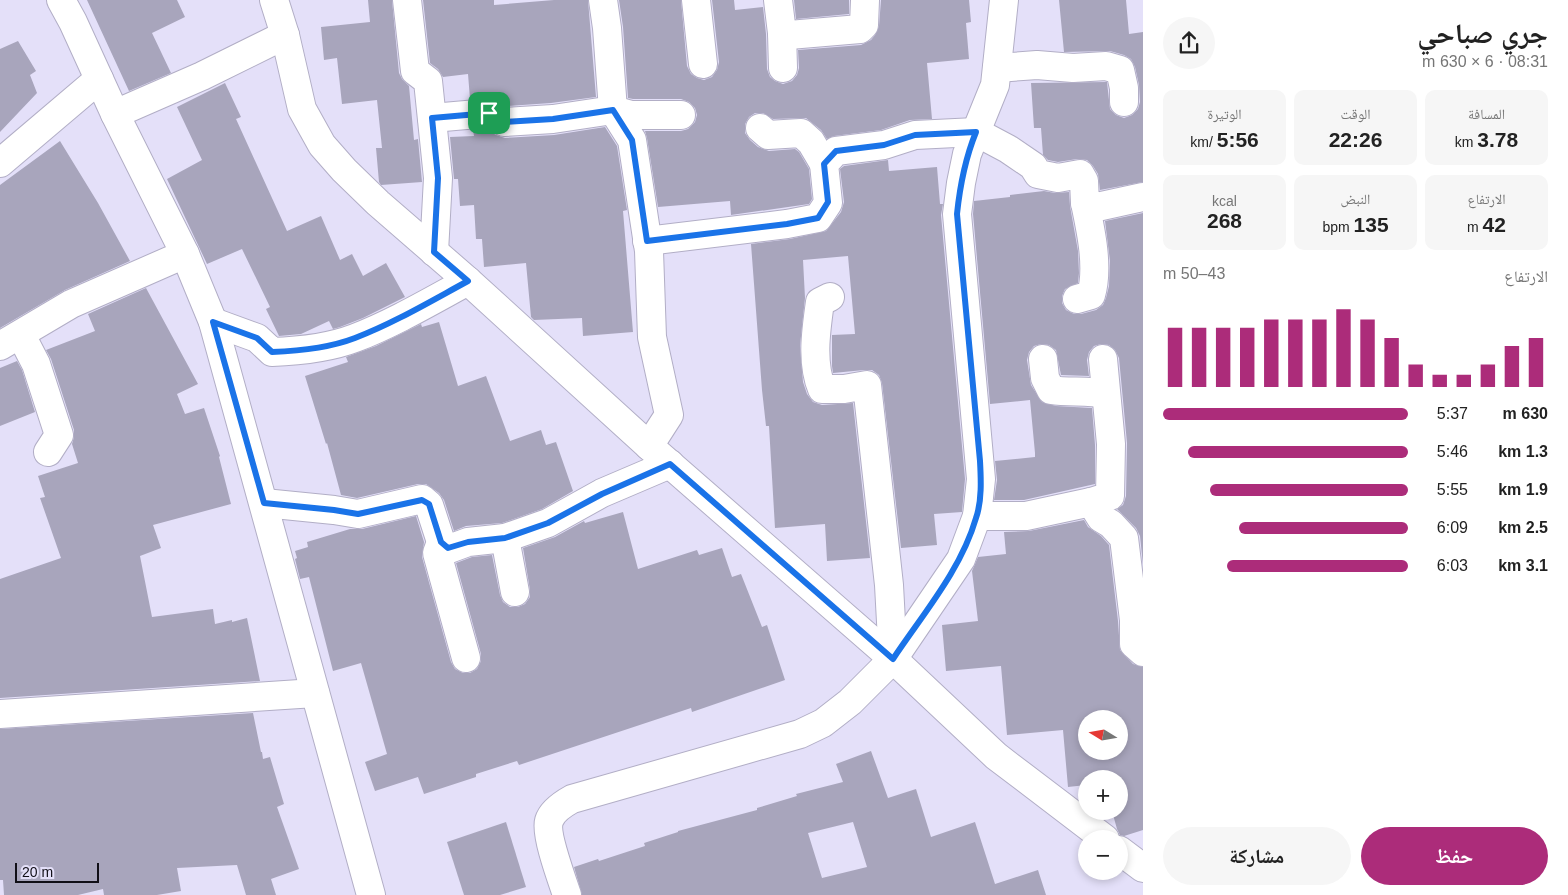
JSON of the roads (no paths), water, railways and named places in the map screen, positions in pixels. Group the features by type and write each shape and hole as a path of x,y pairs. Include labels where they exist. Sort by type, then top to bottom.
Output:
{"street":[{"path":"61,0 185,254 213,322 371,895"},
{"path":"274,0 285,35 302,109 322,145 344,170 378,203 468,281 649,446 893,659 996,756 1092,830"},
{"path":"407,0 415,71 428,81 432,118 438,178 434,252"},
{"path":"603,0 613,110 632,140 647,241 652,337 669,415 649,446"},
{"path":"696,0 703,64"},
{"path":"778,0 782,33 783,68"},
{"path":"782,33 812,34 860,29 864,25 865,0"},
{"path":"566,895 549,836 549,821 558,808 572,799 800,734 823,723 850,702 893,659 961,559 977,516 981,479 957,214 965,164 995,85 1004,0"},
{"path":"115,114 202,76 285,35"},
{"path":"997,68 1037,65 1073,68 1106,66 1120,70 1124,88 1124,102"},
{"path":"0,163 99,79"},
{"path":"432,118 489,113 504,122 553,119 613,110 631,115 681,116"},
{"path":"647,241 787,224 818,218 828,202 824,164 811,142 801,133 768,135 760,128"},
{"path":"824,164 836,151 884,145 915,135 976,132 1008,149 1033,166 1038,174 1058,178 1080,174 1084,181 1085,203 1091,230 1095,282 1091,295 1077,299"},
{"path":"1085,203 1097,206 1143,197"},
{"path":"48,452 59,435 36,364 11,341 71,304 185,254"},
{"path":"213,322 257,338 272,352 298,351 354,339 383,326 468,281"},
{"path":"830,297 820,302 816,330 817,378 822,390 867,385 889,585 893,659"},
{"path":"1043,359 1045,378 1051,390 1064,392 1090,390 1106,394"},
{"path":"977,516 1026,516 1110,496 1111,444 1103,359"},
{"path":"264,503 358,514 422,500 429,504 441,542 448,548 468,542 505,538 548,523 602,494 670,464"},
{"path":"1091,502 1101,518 1111,524 1124,538 1134,620 1134,644 1143,652"},
{"path":"505,538 515,592"},
{"path":"441,542 437,553 466,658"},
{"path":"0,714 315,693"},
{"path":"1128,857 1143,868"}]}
